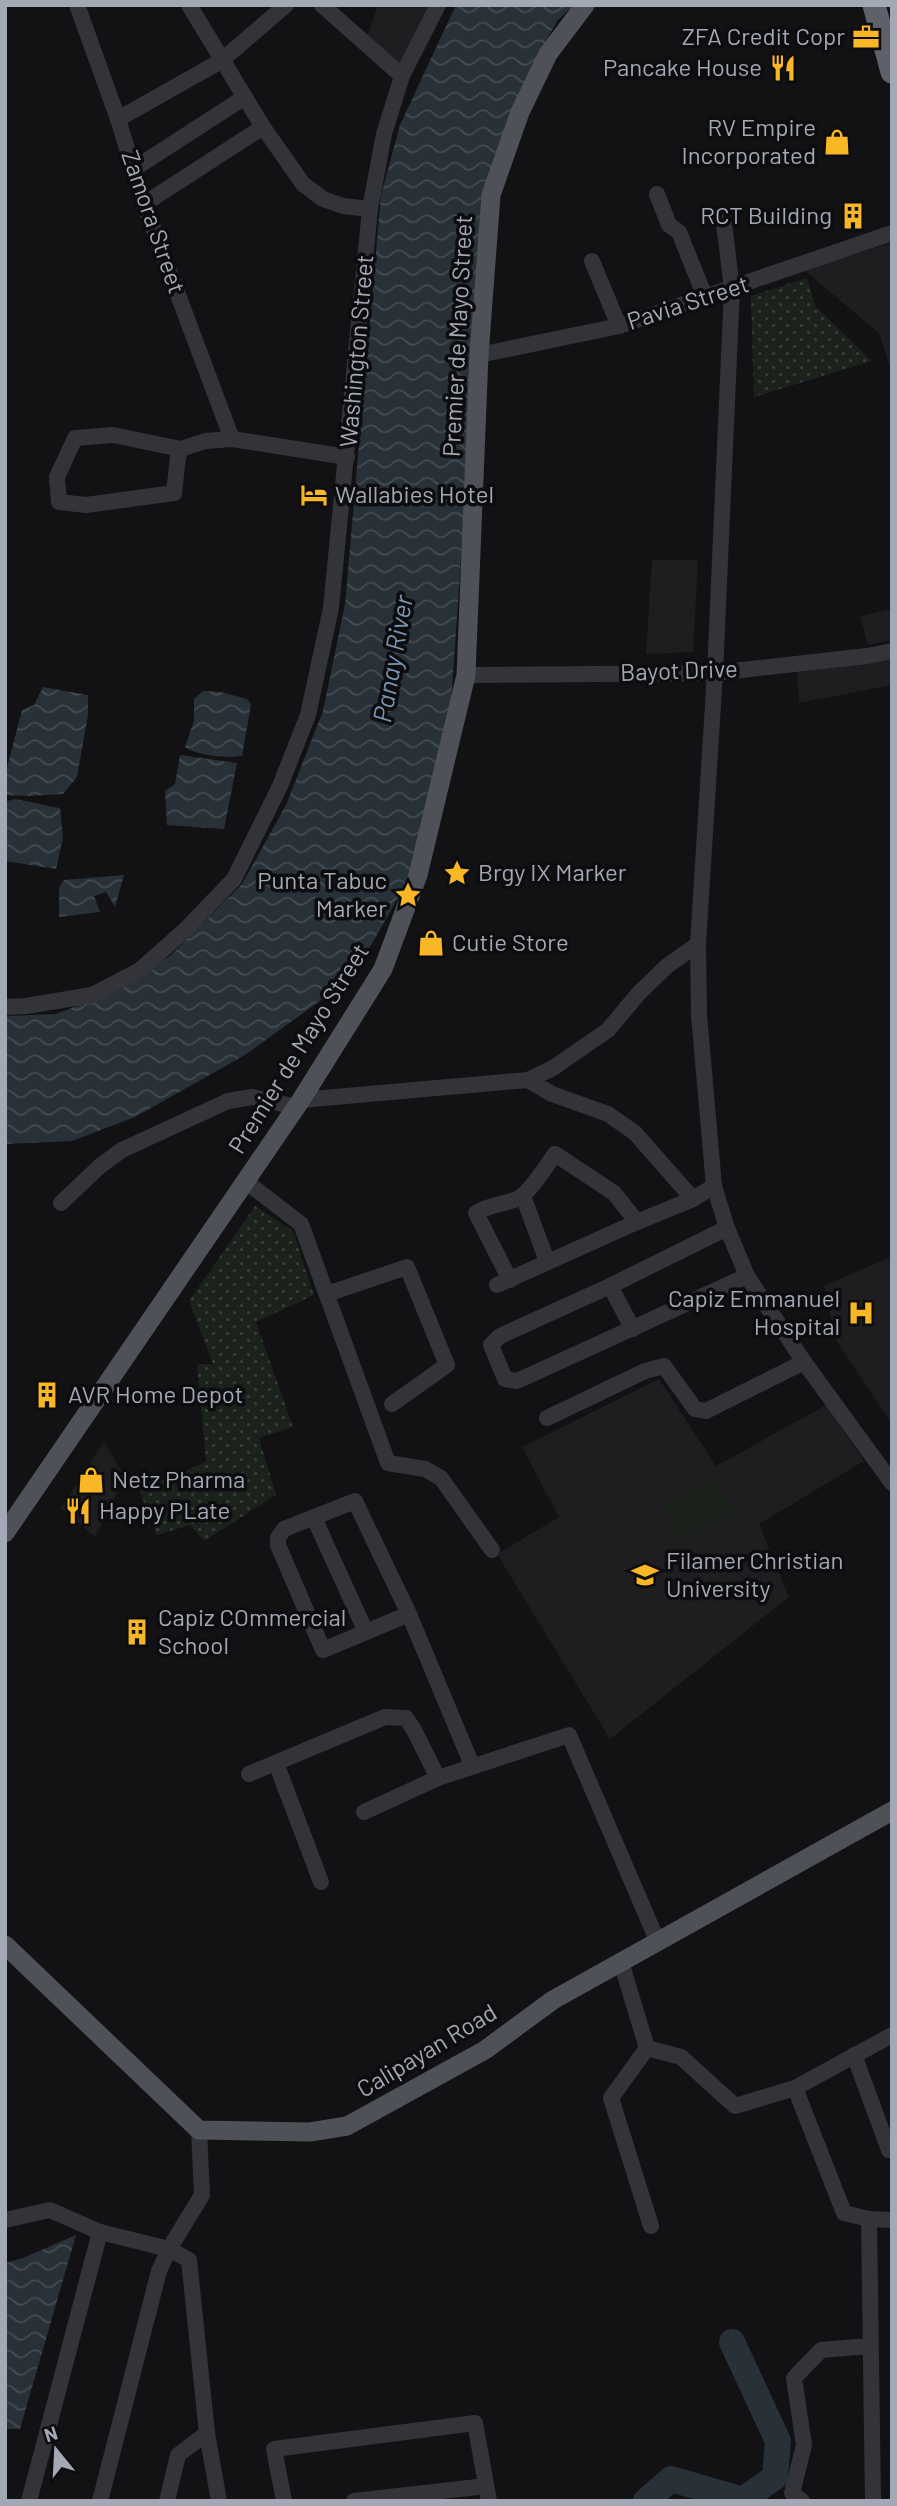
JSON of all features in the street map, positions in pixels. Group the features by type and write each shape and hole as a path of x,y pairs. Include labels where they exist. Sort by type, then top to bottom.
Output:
{"highway":[{"path":"874,5 892,72"}],"main road":[{"name":"Premier de Mayo Street","path":"5,1533 299,1104 383,969 418,875 466,675 479,355 491,195 520,112 548,54 585,5"},
{"name":"Calipayan Road","path":"199,2130 310,2132 347,2126 485,2050 553,2000 892,1811"},
{"path":"5,1945 199,2130"}],"street":[{"name":"Zamora Street","path":"77,5 118,120 144,204 232,439"},
{"path":"189,5 263,127 303,184 323,199 343,206 370,209"},
{"path":"118,120 221,61 286,5"},
{"path":"322,5 402,76"},
{"name":"Washington Street","path":"5,1007 92,995 140,970 185,930 234,879 280,786 308,715 331,608 370,209 384,134 402,76 438,5"},
{"path":"132,170 245,97"},
{"path":"144,204 263,127"},
{"path":"657,194 669,225 679,232 705,297"},
{"path":"723,215 732,289 715,673 698,944 699,1015 714,1186 727,1228 747,1276 803,1362 892,1483"},
{"name":"Pavia Street","path":"479,355 618,326 892,233"},
{"path":"592,261 618,326"},
{"path":"181,449 177,457 174,493 86,505 59,502 57,477 75,438 113,435 181,449 205,441 232,439 347,457"},
{"name":"Bayot Drive","path":"466,675 715,673 867,656 892,650"},
{"path":"61,1203 100,1166 122,1150 228,1101 253,1097 299,1104 528,1080 553,1068 608,1030 639,993 667,966 698,944"},
{"path":"528,1080 552,1094 608,1114 635,1133 693,1199"},
{"path":"636,1222 614,1193 555,1154 523,1196 487,1206 477,1213 504,1282 693,1199 714,1186"},
{"path":"245,1181 301,1224 388,1463 425,1469 441,1478 492,1550"},
{"path":"523,1196 547,1261"},
{"path":"727,1228 610,1286 500,1336 491,1345 505,1379 517,1381 747,1276"},
{"path":"327,1294 407,1267 447,1365 393,1404"},
{"path":"610,1286 633,1329"},
{"path":"547,1419 645,1371 664,1366 695,1409 706,1411 803,1362"},
{"path":"409,1614 323,1650 278,1545 278,1538 284,1529 355,1501 409,1614 472,1765"},
{"path":"314,1518 366,1632"},
{"path":"248,1774 385,1717 406,1718 438,1778"},
{"path":"364,1812 472,1765 569,1735 657,1940"},
{"path":"276,1763 321,1882"},
{"path":"621,1962 647,2048"},
{"path":"647,2048 681,2057 735,2106 795,2088 892,2035"},
{"path":"647,2048 611,2098 651,2226"},
{"path":"854,2055 889,2150 892,2150"},
{"path":"795,2088 844,2213 869,2220 892,2220"},
{"path":"100,2501 159,2271 202,2194 199,2130"},
{"path":"5,2220 50,2210 100,2232 169,2249 189,2260 207,2433 219,2501"},
{"path":"869,2220 873,2501"},
{"path":"29,2501 100,2232"},
{"path":"802,2501 792,2493 804,2445 794,2378 821,2350 870,2346"},
{"path":"284,2501 274,2449 475,2423 487,2493 354,2501"},
{"path":"167,2501 178,2455 207,2433"}],"shaded area":[{"path":"378,5 431,5 401,67 367,37"},
{"path":"892,243 892,373 879,333 804,270"},
{"path":"807,278 815,306 872,361 754,397 751,296"},
{"path":"652,560 698,560 693,652 646,654"},
{"path":"892,609 892,640 868,645 860,616"},
{"path":"892,659 892,685 799,703 797,672"},
{"path":"255,1206 293,1231 314,1295 256,1322 293,1427 259,1438 276,1495 204,1541 190,1525 157,1535 139,1490 206,1462 197,1364 213,1364 189,1301"},
{"name":"Capiz Emmanuel Hospital","path":"892,1256 892,1424 836,1340 824,1286"},
{"name":"Filamer Christian University","path":"659,1379 716,1466 826,1405 864,1461 759,1524 789,1597 610,1739 497,1554 559,1517 522,1447"},
{"path":"104,1442 125,1477 95,1537 61,1508"},
{"path":"716,1476 734,1513 680,1539 662,1503"}],"water":[{"name":"Panay River","path":"456,5 574,5 557,21 519,92 487,181 451,704 412,873 353,977 245,1055 135,1117 72,1141 5,1144 5,1016 56,1014 112,992 170,956 242,884 286,805 323,711 345,604 381,195 400,125"},
{"path":"43,687 88,695 88,715 77,777 63,794 5,795 5,768 22,710 34,705"},
{"path":"203,691 221,692 247,699 251,704 242,756 213,756 185,747 194,721 194,699"},
{"path":"180,755 237,763 224,829 167,825 165,791 175,784"},
{"path":"14,799 60,808 63,838 56,869 5,861 5,802"},
{"path":"124,875 115,907 106,892 94,896 100,912 59,917 59,888 64,880"},
{"path":"76,2235 20,2429 5,2429 5,2263"}],"waterway":[{"path":"646,2501 671,2479 743,2500 775,2477 778,2441 732,2342"}],"place":[{"name":"ZFA Credit Copr","path":"866,37"},
{"name":"Pancake House","path":"783,68"},
{"name":"RV Empire Incorporated","path":"837,142"},
{"name":"RCT Building","path":"853,216"},
{"name":"Wallabies Hotel","path":"314,495"},
{"name":"Brgy IX Marker","path":"457,873"},
{"name":"Punta Tabuc Marker","path":"408,895"},
{"name":"Cutie Store","path":"431,943"},
{"name":"Capiz Emmanuel Hospital","path":"861,1313"},
{"name":"AVR Home Depot","path":"47,1395"},
{"name":"Netz Pharma","path":"91,1480"},
{"name":"Happy PLate","path":"78,1511"},
{"name":"Filamer Christian University","path":"645,1575"},
{"name":"Capiz COmmercial School","path":"137,1632"}]}
